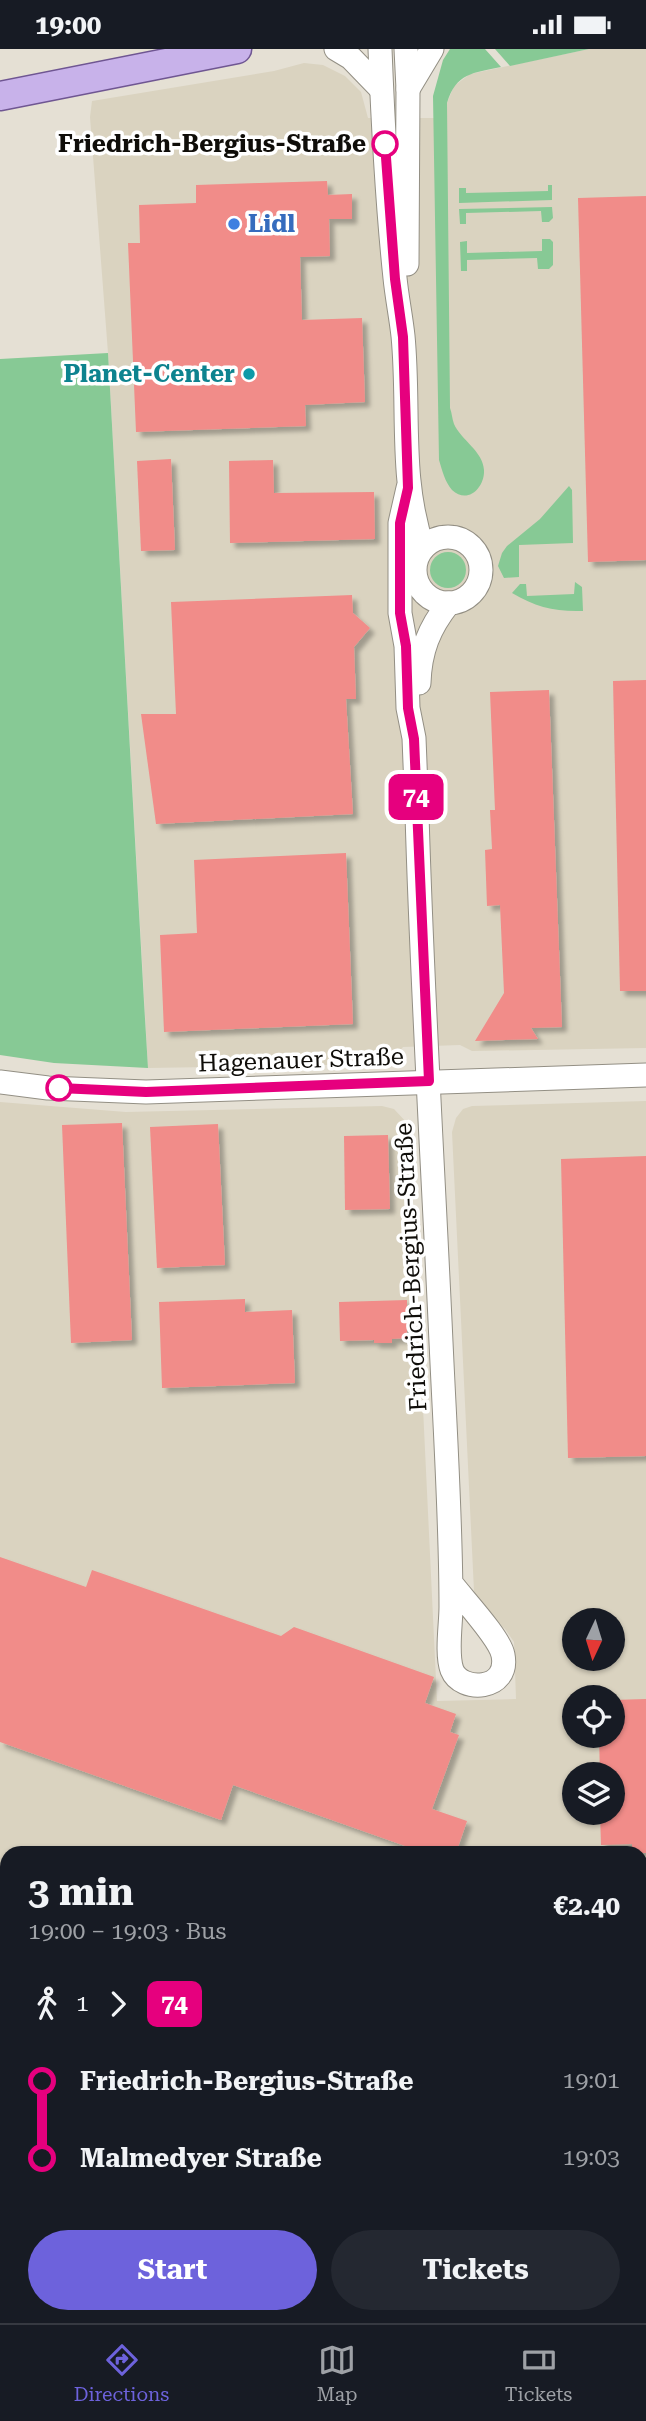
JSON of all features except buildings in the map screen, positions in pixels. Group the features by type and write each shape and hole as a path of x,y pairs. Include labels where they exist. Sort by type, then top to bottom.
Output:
{"main road":[{"path":"0,79 139,49"},
{"path":"0,96 237,49"}],"street":[{"path":"336,49 361,67 381,89"},
{"name":"Friedrich-Bergius-Straße","path":"380,49 395,279 403,337"},
{"name":"Friedrich-Bergius-Straße","path":"406,49 407,278 403,337 408,488 423,548 418,555 415,573 421,589 416,618 406,646"},
{"path":"408,89 432,49"},
{"name":"Friedrich-Bergius-Straße","path":"408,488 445,537 457,538 471,545 477,552 482,569 479,584 472,593 464,600 449,603 433,625 421,655 414,739 451,1583"},
{"name":"Friedrich-Bergius-Straße","path":"408,488 400,523 400,613 406,646 408,708 414,739"},
{"path":"423,548 433,540 445,537"},
{"path":"421,589 434,600 449,603"},
{"name":"Hagenauer Straße","path":"0,1081 48,1088 146,1092 646,1075"}],"shaded area":[{"path":"589,49 646,49 646,1048 472,1051 460,1045 403,1047 392,1061 384,1064 148,1068 108,353 90,117 92,101 274,71 304,63 323,65 345,76 361,92 368,118 445,118 447,103 454,86 470,74"},
{"path":"646,1101 646,1846 0,1846 0,1102 126,1112 382,1106 394,1109 408,1124 437,1701 516,1699 514,1642 505,1629 482,1608 474,1591 452,1132 456,1118 463,1109 472,1106"}],"green space":[{"path":"450,49 485,49 501,67 474,73 461,80 447,103 450,408 454,424 480,457 484,470 479,488 464,496 452,490 439,460 433,96 443,60"},
{"path":"495,49 589,49 510,66"},
{"path":"548,185 552,185 552,200 459,203 459,188 466,188 466,193 548,191"},
{"path":"552,207 553,218 549,222 542,222 541,211 466,213 466,224 460,224 459,209"},
{"path":"542,239 550,239 553,242 553,265 549,269 538,269 537,258 467,260 467,271 461,271 460,242 467,241 467,253 542,251"},
{"path":"108,353 148,1068 54,1063 0,1055 0,359"},
{"path":"569,486 572,490 573,543 519,545 519,577 504,578 498,566 502,553 540,519"},
{"path":"448,552 461,557 466,570 461,583 448,588 435,583 430,570 435,557"},
{"path":"575,582 582,587 583,611 546,608 512,593 520,584 526,584 527,596 574,594"}],"bus line":[{"name":"74","path":"59,1088 146,1092 429,1081 414,739 408,708 406,646 400,613 400,523 408,488 403,337 395,279 385,144"}],"place":[{"name":"Friedrich-Bergius-Straße","path":"385,144"},
{"name":"Lidl","path":"234,224"},
{"name":"Planet-Center","path":"249,374"}]}
